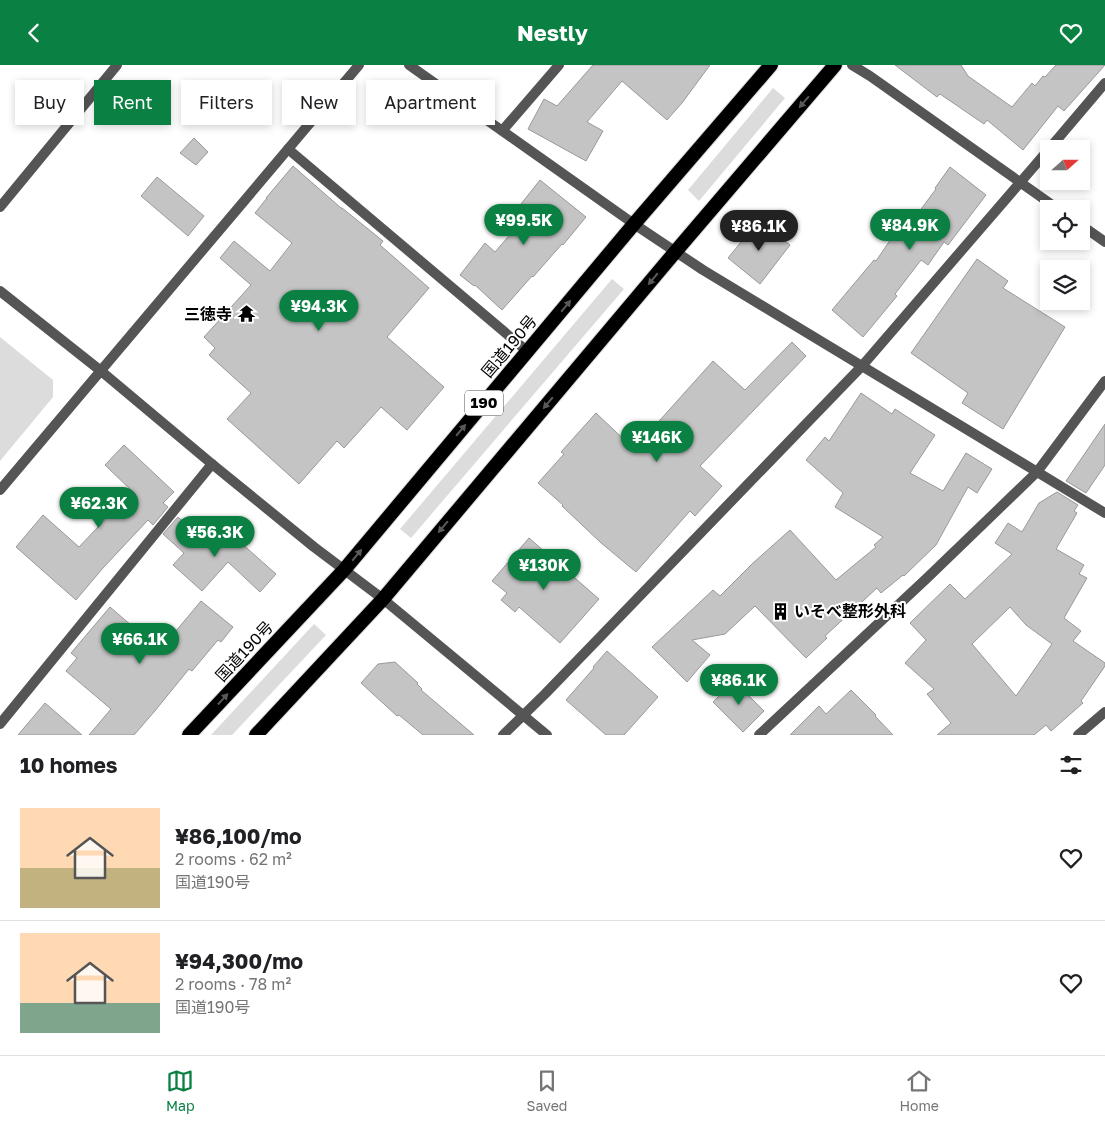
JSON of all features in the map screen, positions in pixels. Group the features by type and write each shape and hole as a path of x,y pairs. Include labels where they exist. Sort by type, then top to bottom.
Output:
{"highway":[{"name":"国道190号","path":"189,735 344,570 634,224 771,65"},
{"path":"256,735 383,599 835,65"}],"street":[{"path":"0,207 117,65"},
{"path":"0,490 359,65"},
{"path":"409,65 634,224 703,270 1105,513"},
{"path":"502,131 559,65"},
{"path":"852,65 1046,200"},
{"path":"1057,140 1105,83"},
{"path":"288,149 527,351"},
{"path":"503,735 862,366 1040,160"},
{"path":"1090,231 1105,242"},
{"path":"0,291 101,371 212,464 383,599 547,735"},
{"path":"758,735 926,579 1037,472 1105,381"},
{"path":"0,724 212,464"},
{"path":"1078,735 1105,712"}],"shaded area":[{"path":"773,88 785,98 699,201 688,190"},
{"path":"612,279 624,289 411,538 400,529"},
{"path":"0,337 53,380 53,397 0,461"},
{"path":"314,624 326,635 232,735 211,735"}],"building":[{"path":"593,65 710,65 667,120 622,81 587,122 603,131 586,161 528,129 544,99 557,106"},
{"path":"895,65 961,65 968,76 1012,107 1032,83 1035,86 1056,65 1105,65 1064,111 1058,106 1023,150 987,120 984,124 940,94 937,97"},
{"path":"194,138 208,152 196,165 180,153"},
{"path":"293,166 341,208 383,241 380,245 429,288 387,337 444,387 407,430 381,407 344,448 337,441 299,484 227,419 251,393 209,355 215,348 204,337 251,285 220,258 234,241 270,271 292,243 255,213"},
{"path":"950,167 986,195 948,245 944,242 928,265 921,260 895,294 897,296 863,337 832,310 874,260 876,261 901,224 907,228"},
{"path":"157,177 204,216 188,236 141,196"},
{"path":"540,180 586,217 563,245 502,310 475,285 460,275 485,243 495,252 526,216 517,209"},
{"path":"759,220 790,245 760,284 728,258"},
{"path":"977,259 1008,281 1003,288 1065,327 1003,429 962,403 968,393 911,353"},
{"path":"792,342 806,356 700,466 722,486 695,516 690,511 636,572 600,542 538,483 564,454 561,452 596,413 634,449 713,361 745,390"},
{"path":"861,393 892,414 895,409 935,435 910,473 943,491 966,453 992,469 977,493 968,487 936,545 904,576 881,593 877,588 825,636 827,638 806,658 755,606 725,634 692,640 710,655 687,682 652,647 713,590 720,596 790,530 836,580 876,547 874,545 883,537 835,507 843,493 806,460 825,437 829,441"},
{"path":"1105,424 1105,465 1086,493 1066,481"},
{"path":"124,445 174,492 163,503 168,507 153,525 148,520 76,600 16,547 43,515 79,547 132,491 105,465"},
{"path":"1057,492 1078,505 1074,511 1077,513 1056,549 1084,565 1079,574 1087,578 1064,618 1081,631 1073,641 1105,663 1105,666 1081,701 1083,703 1051,731 1046,725 1034,735 937,735 951,723 927,694 934,689 905,663 926,640 910,623 950,584 965,599 1012,554 995,543 1008,523 1022,532 1039,503","holes":["1010,607 1026,625 1052,644 1016,696 972,644"]},
{"path":"178,517 216,551 231,534 276,574 260,592 228,562 202,591 173,565 184,553 163,534"},
{"path":"529,538 599,599 560,643 519,607 515,612 501,600 507,593 492,581"},
{"path":"201,601 233,627 221,642 218,640 192,671 189,669 134,735 89,735 111,709 66,671 77,658 71,653 110,607 160,650"},
{"path":"607,651 658,697 624,735 606,735 566,700"},
{"path":"395,662 418,683 421,690 474,735 423,735 399,715 397,716 361,683 378,664"},
{"path":"734,681 764,711 743,732 713,702"},
{"path":"851,690 893,735 790,735 819,706 826,714"},
{"path":"45,703 82,735 18,735"}],"place":[{"name":"三徳寺","path":"246,314"},
{"name":"いそべ整形外科","path":"780,611"}]}
